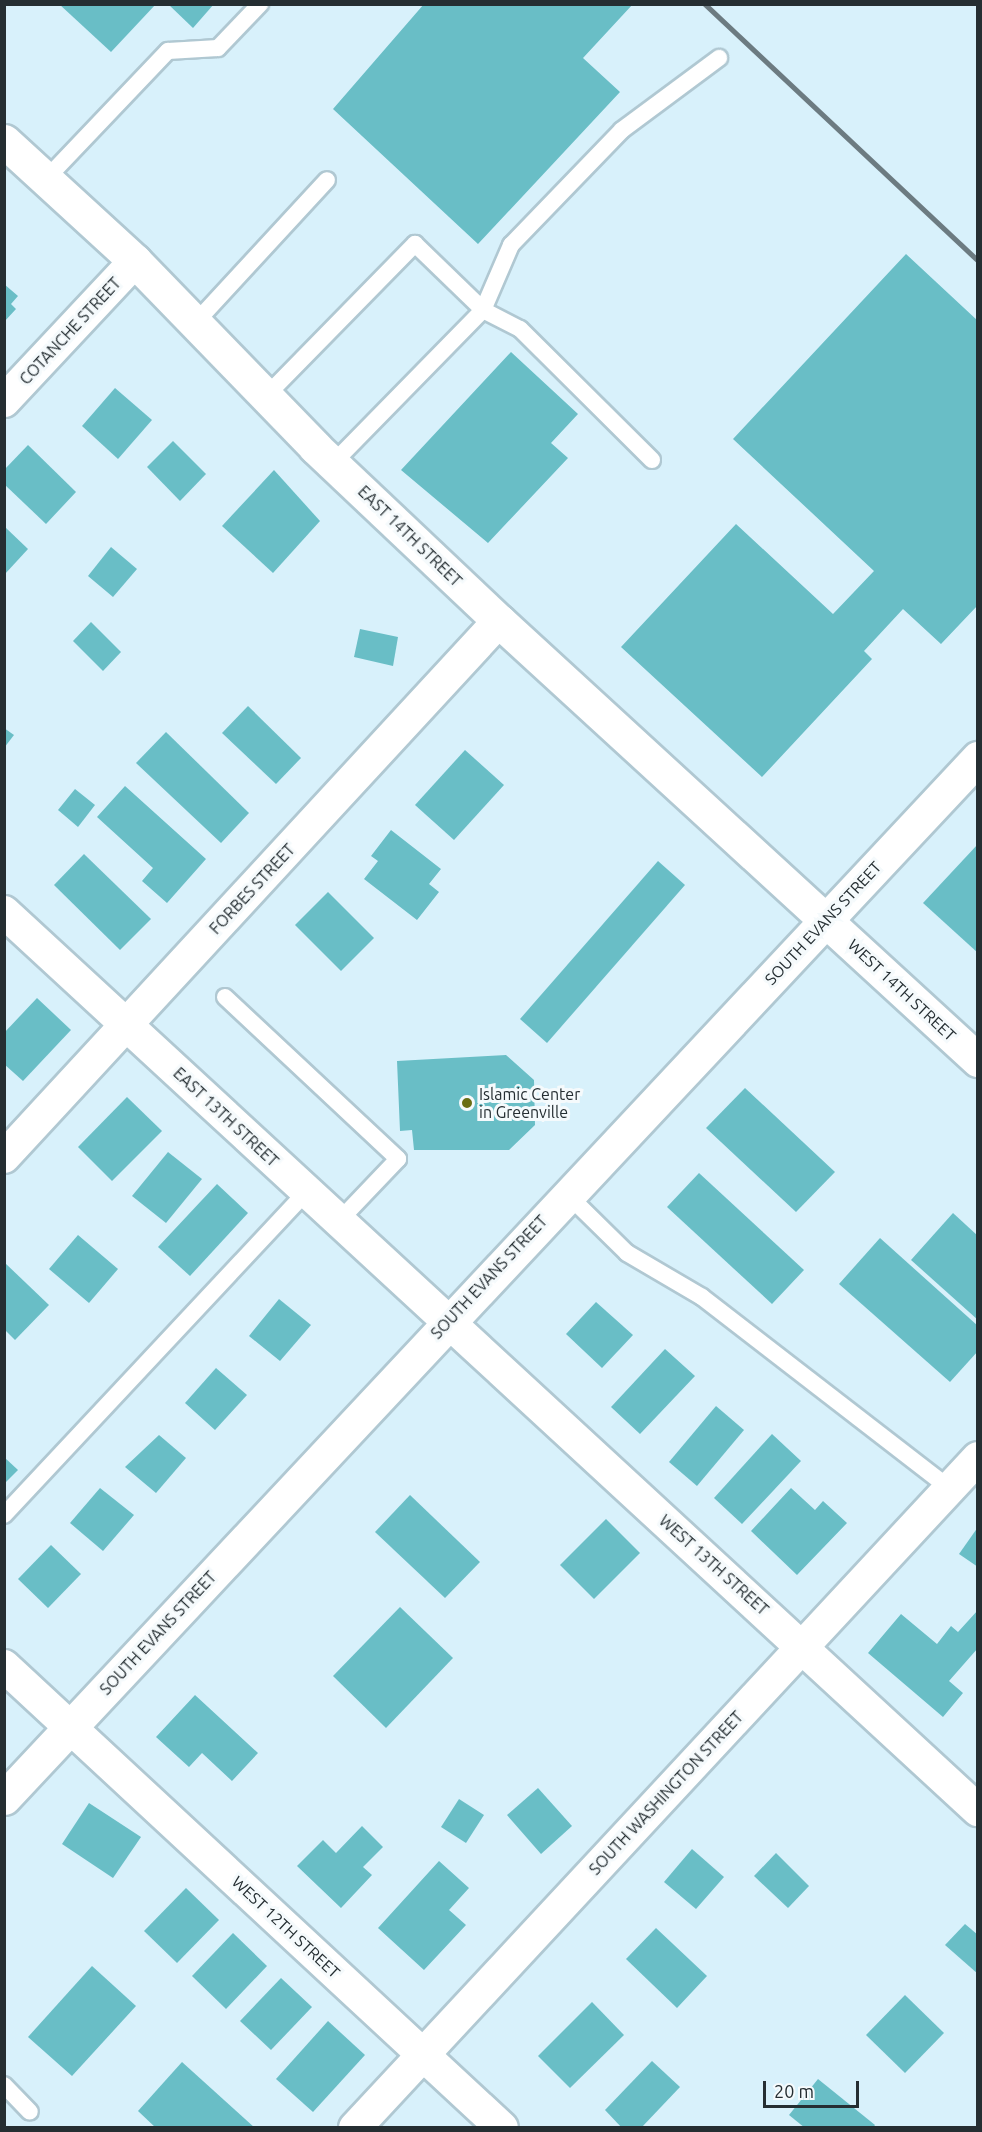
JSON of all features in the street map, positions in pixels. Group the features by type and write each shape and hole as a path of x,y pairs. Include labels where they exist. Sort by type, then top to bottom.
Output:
{"main road":[{"name":"EAST 14TH STREET","path":"4,141 135,261 333,463 499,621 827,920"},
{"name":"SOUTH EVANS STREET","path":"4,1798 567,1194 978,758"},
{"name":"WEST 14TH STREET","path":"827,920 978,1059"}],"street":[{"name":"COTANCHE STREET","path":"4,401 135,261"},
{"name":"FORBES STREET","path":"4,1157 499,621"},
{"name":"EAST 13TH STREET","path":"4,912 448,1322"},
{"name":"WEST 13TH STREET","path":"448,1322 978,1810"},
{"name":"SOUTH WASHINGTON STREET","path":"355,2127 978,1458"},
{"name":"WEST 12TH STREET","path":"4,1666 502,2127"}],"lane":[{"path":"46,179 168,51 218,48 260,4"},
{"path":"333,463 483,310 511,245 622,130 719,58"},
{"path":"196,322 327,180"},
{"path":"266,396 415,244 483,310 520,329 652,460"},
{"path":"225,997 398,1159 339,1221"},
{"path":"4,1515 307,1191"},
{"path":"567,1194 627,1253 702,1297 949,1488"},
{"path":"4,2085 30,2112"}],"building":[{"path":"59,4 156,4 111,52"},
{"path":"168,4 214,4 193,28"},
{"path":"424,4 633,4 583,58 620,92 478,244 333,109"},
{"path":"906,254 978,321 978,605 941,644 903,609 864,651 872,659 762,777 621,647 736,524 833,614 874,571 733,439"},
{"path":"4,284 18,296 11,304 16,309 4,322"},
{"path":"511,352 578,414 551,443 568,458 488,543 401,470"},
{"path":"115,388 152,420 118,459 82,426"},
{"path":"173,441 206,474 180,501 147,467"},
{"path":"28,445 76,492 46,524 4,484 4,470"},
{"path":"274,470 320,521 273,573 222,526"},
{"path":"5,527 28,549 5,574"},
{"path":"111,547 137,569 113,597 88,576"},
{"path":"91,622 121,652 103,671 73,641"},
{"path":"360,629 398,637 393,666 354,657"},
{"path":"248,706 301,758 276,784 222,733"},
{"path":"4,728 14,735 4,748"},
{"path":"166,732 249,813 221,843 136,763"},
{"path":"465,750 504,785 454,840 415,805"},
{"path":"125,786 206,859 167,903 142,881 153,868 97,817"},
{"path":"75,789 95,805 78,827 58,810"},
{"path":"391,830 441,869 429,884 439,892 417,920 364,879 378,861 371,856"},
{"path":"978,844 978,953 923,903"},
{"path":"84,854 151,919 120,950 54,885"},
{"path":"658,861 685,885 547,1043 520,1019"},
{"path":"328,892 374,938 341,971 295,925"},
{"path":"37,998 71,1030 23,1081 4,1064 4,1033"},
{"name":"Islamic Center in Greenville","path":"506,1055 534,1080 535,1125 509,1150 414,1150 412,1130 400,1131 397,1061"},
{"path":"745,1088 835,1172 796,1212 706,1128"},
{"path":"127,1097 162,1131 112,1181 78,1147"},
{"path":"168,1152 202,1179 166,1223 132,1196"},
{"path":"699,1173 804,1270 772,1304 667,1207"},
{"path":"217,1184 248,1213 190,1276 158,1247"},
{"path":"953,1213 978,1236 978,1320 911,1260"},
{"path":"78,1235 118,1269 89,1303 49,1269"},
{"path":"880,1238 978,1326 978,1351 950,1382 839,1284"},
{"path":"4,1262 49,1305 15,1340 4,1329"},
{"path":"279,1299 311,1325 280,1361 249,1336"},
{"path":"596,1302 633,1335 602,1368 566,1334"},
{"path":"665,1349 695,1376 640,1434 611,1407"},
{"path":"216,1368 247,1395 215,1430 185,1403"},
{"path":"716,1406 744,1430 697,1486 669,1462"},
{"path":"772,1434 801,1461 742,1524 714,1498"},
{"path":"159,1435 186,1458 156,1493 125,1467"},
{"path":"4,1457 18,1470 4,1484"},
{"path":"100,1488 134,1515 103,1551 70,1523"},
{"path":"791,1488 815,1510 823,1501 847,1523 797,1575 751,1531"},
{"path":"410,1495 480,1562 445,1598 375,1532"},
{"path":"606,1519 640,1553 594,1599 560,1565"},
{"path":"978,1527 978,1567 959,1554"},
{"path":"51,1545 81,1574 48,1608 18,1579"},
{"path":"400,1607 453,1658 386,1728 333,1676"},
{"path":"978,1610 978,1648 949,1681 963,1693 943,1717 868,1653 901,1614 937,1644 951,1626 958,1632"},
{"path":"195,1695 258,1753 232,1781 202,1753 189,1767 156,1737"},
{"path":"538,1788 572,1826 541,1854 507,1815"},
{"path":"459,1799 484,1815 466,1843 441,1827"},
{"path":"89,1803 141,1837 113,1878 62,1844"},
{"path":"362,1826 383,1847 363,1867 372,1875 341,1908 297,1866 323,1840 336,1853"},
{"path":"692,1849 724,1877 696,1909 664,1882"},
{"path":"776,1853 809,1886 788,1908 754,1876"},
{"path":"439,1861 469,1888 449,1910 466,1925 424,1970 378,1928"},
{"path":"186,1888 219,1920 177,1963 144,1931"},
{"path":"965,1924 978,1935 978,1974 945,1945"},
{"path":"656,1928 707,1976 677,2008 626,1959"},
{"path":"233,1933 267,1966 226,2009 192,1976"},
{"path":"92,1966 136,2006 72,2076 28,2037"},
{"path":"281,1978 312,2007 271,2050 240,2021"},
{"path":"905,1995 944,2033 905,2073 866,2035"},
{"path":"592,2002 624,2035 570,2088 538,2056"},
{"path":"328,2021 365,2055 313,2112 276,2079"},
{"path":"652,2061 680,2087 641,2128 622,2128 605,2110"},
{"path":"182,2062 255,2128 156,2128 138,2111"},
{"path":"818,2079 875,2125 873,2128 805,2128 789,2115"}],"railway":[{"path":"705,4 978,260"}],"place":[{"name":"Islamic Center in Greenville","path":"467,1103"}]}
